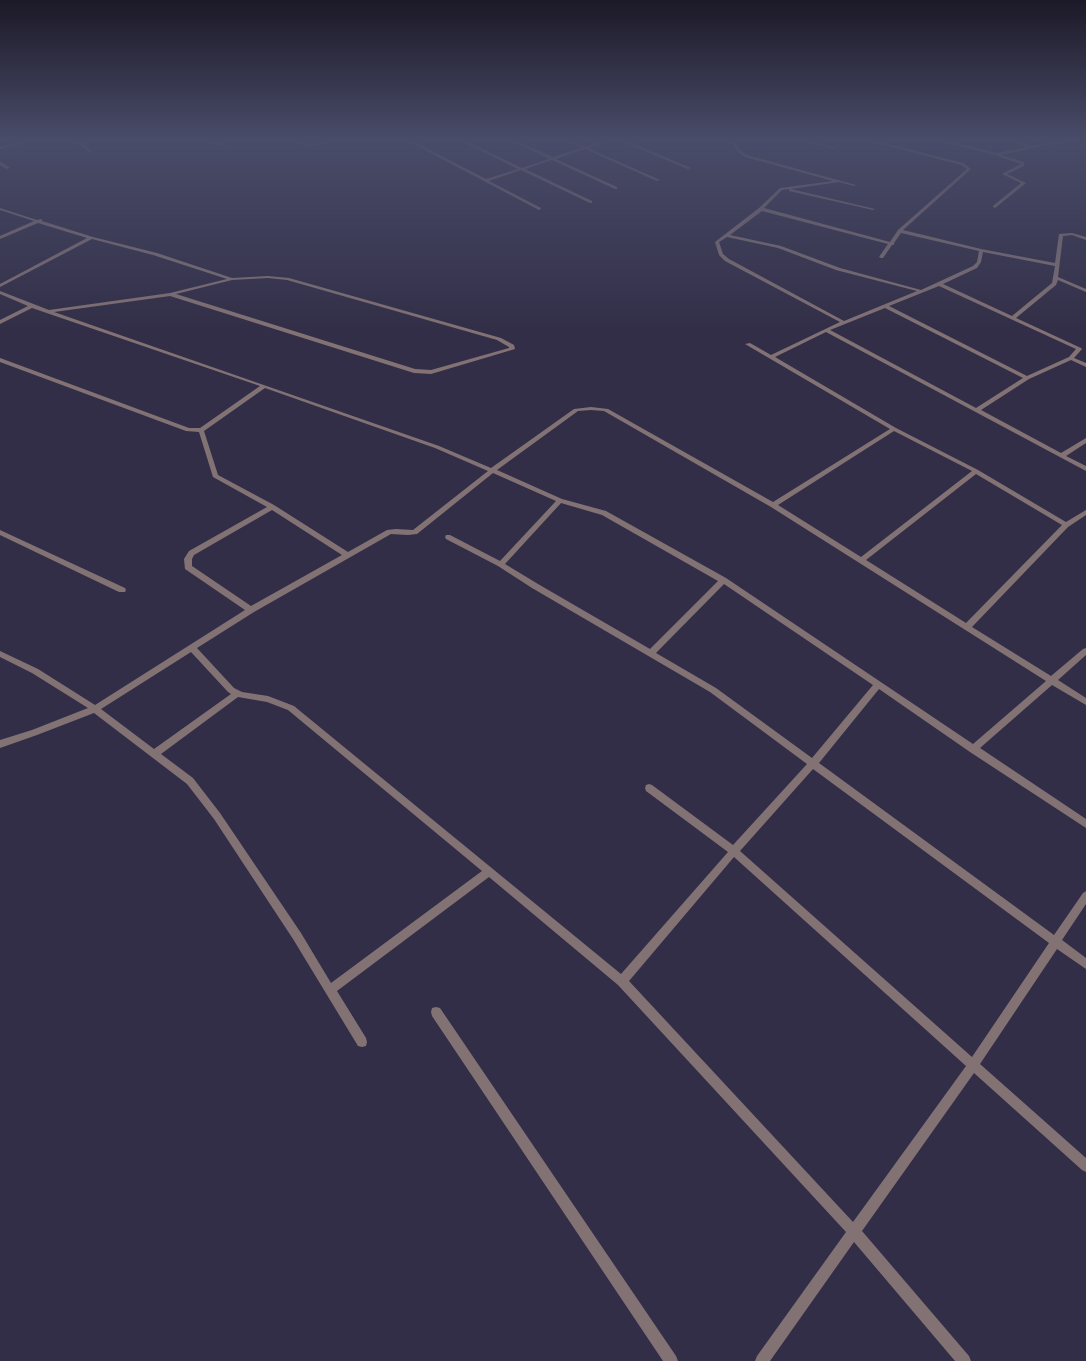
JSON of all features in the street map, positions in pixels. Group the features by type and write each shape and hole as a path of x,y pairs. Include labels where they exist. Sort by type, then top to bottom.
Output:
{"street":[{"path":"528,204 539,209"},
{"path":"767,204 717,242 721,254 727,260 843,322"},
{"path":"849,204 873,209"},
{"path":"881,257 892,244 900,231 930,204"},
{"path":"995,207 999,204"},
{"path":"0,208 91,238 155,254 232,279"},
{"path":"761,209 892,244"},
{"path":"0,238 40,220"},
{"path":"900,231 981,250 1058,265"},
{"path":"1012,318 1054,284 1058,265 1061,235 1072,234 1086,239"},
{"path":"726,235 779,247 838,270 922,291"},
{"path":"0,286 91,238"},
{"path":"771,357 843,322 939,284 974,267 979,262 981,250"},
{"path":"49,312 170,294 232,279 268,277 287,279 499,339 509,343 512,346 512,349 431,372 414,371 170,294"},
{"path":"1056,278 1086,291"},
{"path":"939,284 1079,349"},
{"path":"0,292 32,306 436,446 560,500 604,513 723,580 877,685 1086,824"},
{"path":"0,322 32,306"},
{"path":"885,306 1027,378"},
{"path":"826,330 1086,469"},
{"path":"748,344 894,429 976,471 1066,525"},
{"path":"977,410 1027,378 1071,358 1079,349 1086,345"},
{"path":"1071,358 1086,365"},
{"path":"0,360 188,430 200,430 205,428 264,386"},
{"path":"0,744 34,733 95,709 251,610 347,555 389,532 397,531 409,534 415,532 493,470 576,410 595,408 606,410 773,505 968,626 1086,702"},
{"path":"773,505 894,429"},
{"path":"200,430 215,476 272,507 347,555"},
{"path":"1062,455 1086,440"},
{"path":"862,560 976,471"},
{"path":"501,564 560,500"},
{"path":"251,610 188,567 188,559 191,553 272,507"},
{"path":"968,626 1066,525 1086,512"},
{"path":"0,532 122,590"},
{"path":"448,537 501,564 534,586 714,690 1056,940 1086,964"},
{"path":"651,653 723,580"},
{"path":"191,647 231,690 237,694 268,699 290,708 622,981 855,1233 964,1361"},
{"path":"973,749 1086,651"},
{"path":"0,654 35,671 95,709 190,781 217,816 297,936 362,1042"},
{"path":"622,981 734,851 814,762 877,685"},
{"path":"154,754 237,694"},
{"path":"649,788 734,851 1086,1166"},
{"path":"330,990 490,871"},
{"path":"762,1361 855,1233 973,1065 1086,896"},
{"path":"436,1012 671,1361"}]}
